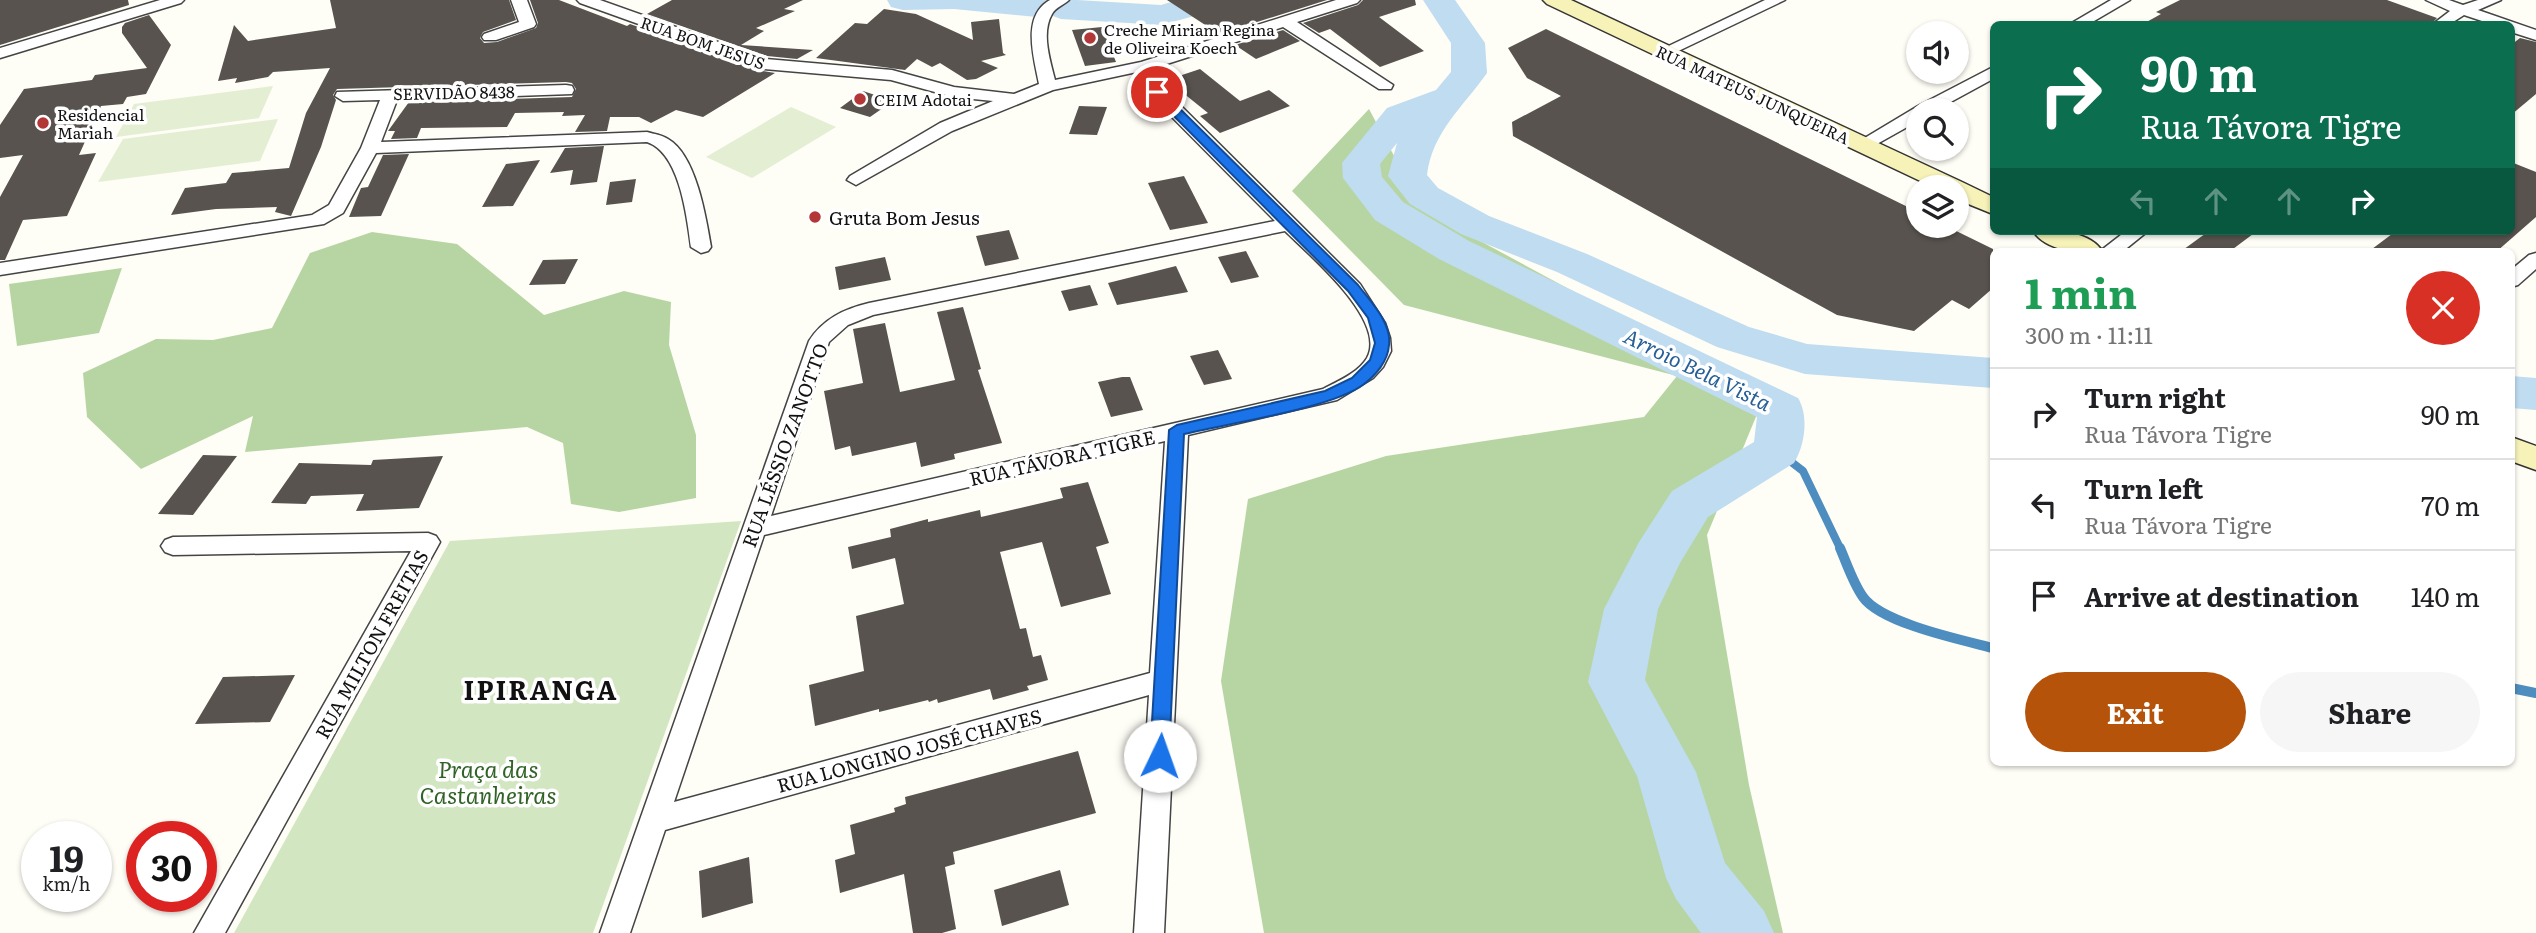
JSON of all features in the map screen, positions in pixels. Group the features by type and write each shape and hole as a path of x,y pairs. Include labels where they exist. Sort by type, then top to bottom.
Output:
{"main road":[{"name":"RUA MATEUS JUNQUEIRA","path":"1554,0 1926,175"},
{"name":"RUA MATEUS JUNQUEIRA","path":"1969,195 1990,205"},
{"path":"2054,235 2082,248"},
{"path":"2515,450 2536,459"}],"street":[{"path":"0,53 176,0"},
{"path":"490,37 528,24 519,0"},
{"name":"RUA BOM JESUS","path":"585,0 764,64 892,75 953,92 1016,99 1048,86 1145,66 1352,0"},
{"path":"1664,52 1777,0"},
{"path":"2084,21 2122,0"},
{"path":"2434,0 2496,21"},
{"path":"2445,21 2462,10 2493,0"},
{"path":"1048,86 1039,29 1041,19 1053,1"},
{"path":"1286,22 1385,85"},
{"path":"2515,28 2536,35"},
{"path":"1946,98 1990,74"},
{"name":"SERVIDÃO 8438","path":"343,96 566,90"},
{"path":"946,127 953,92"},
{"name":"RUA TÁVORA TIGRE","path":"755,528 1329,395 1358,382 1377,362 1383,343 1375,318 1353,288 1157,92"},
{"path":"0,269 317,220 336,209 370,148 391,94"},
{"path":"856,180 946,127 1016,99"},
{"path":"1862,145 1906,121"},
{"path":"370,148 647,137 658,140 670,149 688,187 695,209 701,247"},
{"name":"RUA LÉSSIO ZANOTTO","path":"615,933 820,341 829,326 869,309 1289,224"},
{"path":"2115,248 2133,235"},
{"path":"2515,277 2536,259"},
{"path":"1149,933 1177,430"},
{"name":"RUA MILTON FREITAS","path":"173,546 428,542 209,933"},
{"name":"RUA LONGINO JOSÉ CHAVES","path":"654,820 1164,680"}],"green space":[{"path":"273,86 259,118 116,137 134,104"},
{"path":"791,107 836,127 752,178 706,157"},
{"path":"1369,109 1423,210 1765,395 1707,535 1749,785 1783,933 1264,933 1221,681 1248,499 1386,456 1644,417 1677,376 1404,305 1292,191"},
{"path":"278,119 260,161 98,182 123,139"},
{"path":"372,232 457,244 544,315 624,291 671,302 669,345 696,435 696,498 619,512 571,504 563,443 527,427 245,452 253,416 141,469 87,417 83,373 156,339 213,340 272,328 310,253"},
{"path":"122,268 99,333 17,346 9,284"},
{"name":"Praça das Castanheiras","path":"741,521 593,933 234,933 450,541"}],"building":[{"path":"0,0 128,0 129,5 0,45"},
{"path":"330,0 509,0 516,20 483,32 480,38 484,43 497,42 536,28 538,23 530,0 559,0 627,26 630,24 775,73 703,117 676,110 651,123 639,117 610,117 607,131 575,132 585,115 562,116 564,112 515,113 507,127 421,128 417,138 391,139 395,131 388,131 409,102 572,97 576,89 572,83 566,82 337,89 333,95 336,100 321,147 291,216 275,212 277,207 216,209 171,215 185,188 226,183 232,173 289,168 306,113 330,68 273,72 268,77 235,83 237,78 218,81 234,25 248,41 336,28"},
{"path":"672,0 803,0 784,9 795,11 756,28 764,31 741,45 813,50 797,59 767,56 647,14"},
{"path":"1167,0 1327,0 1219,34"},
{"path":"1363,0 1415,0 1416,5 1379,17 1424,51 1380,67 1330,29 1319,33 1303,23 1358,5"},
{"path":"2180,0 2387,0 2437,18 2434,21 2148,21 2161,14 2156,12"},
{"path":"884,9 916,14 973,40 971,22 999,19 1003,53 1006,55 981,61 998,68 976,79 967,80 940,63 932,67 917,59 905,70 816,58 855,23 867,24"},
{"path":"149,15 171,45 146,94 127,97 123,104 101,106 79,155 96,153 67,216 23,220 5,260 0,260 0,197 23,155 0,158 0,125 24,89 92,80 95,75 147,68 122,33 122,27 125,23"},
{"path":"1102,27 1116,62 1085,66 1072,30"},
{"path":"1546,29 1906,206 1906,238 1969,237 1991,248 1990,291 1969,309 1952,300 1914,331 1837,315 1513,136 1512,122 1561,96 1527,78 1508,48"},
{"path":"1283,30 1300,41 1256,59 1235,45"},
{"path":"2520,38 2536,42 2536,94 2515,112 2515,42"},
{"path":"1200,69 1240,101 1269,90 1290,106 1220,133 1200,116 1208,113 1167,80"},
{"path":"863,91 893,101 870,117 840,108"},
{"path":"1079,106 1107,107 1097,135 1069,134"},
{"path":"604,146 597,182 570,185 573,170 550,173 565,148"},
{"path":"409,154 381,216 349,217 361,188 368,187 383,155"},
{"path":"540,160 513,206 482,207 506,164"},
{"path":"2515,164 2536,172 2536,217 2501,248 2373,248 2391,235 2515,235"},
{"path":"1184,176 1208,223 1170,230 1148,183"},
{"path":"636,179 632,202 606,205 610,182"},
{"path":"1009,230 1019,259 985,266 976,236"},
{"path":"2203,235 2252,235 2234,248 2186,248"},
{"path":"1246,251 1259,277 1231,283 1218,257"},
{"path":"885,257 891,280 839,290 835,267"},
{"path":"578,259 565,284 529,285 543,260"},
{"path":"1176,266 1188,292 1117,305 1108,283"},
{"path":"1090,285 1098,305 1069,311 1061,291"},
{"path":"963,307 981,369 978,370 1002,443 954,454 955,459 921,467 916,442 852,456 850,446 835,450 824,391 863,383 853,329 885,323 900,392 955,380 937,312"},
{"path":"1218,350 1232,379 1204,385 1190,356"},
{"path":"1130,377 1143,410 1111,417 1098,382"},
{"path":"203,455 237,456 193,515 158,514"},
{"path":"443,456 419,508 356,511 364,494 311,496 306,504 271,503 299,463 371,465 373,460"},
{"path":"1088,482 1109,543 1096,547 1111,594 1061,607 1042,542 1000,552 1020,629 1026,628 1033,657 1041,655 1048,680 1027,686 1029,690 993,700 990,689 938,703 937,699 879,712 879,709 815,726 809,685 864,671 856,616 904,604 895,558 852,569 848,547 891,537 890,529 928,519 928,522 980,510 981,517 1063,498 1060,488"},
{"path":"295,675 270,722 195,724 223,677"},
{"path":"1078,751 1096,813 953,852 955,864 945,867 956,929 942,933 913,933 904,874 840,893 835,860 855,854 850,825 895,812 894,808 906,804 905,797"},
{"path":"749,857 753,903 702,918 699,871"},
{"path":"1060,870 1069,905 1002,926 994,890"}],"waterway":[{"name":"Arroio Bela Vista","path":"903,0 949,0"},
{"name":"Arroio Bela Vista","path":"960,0 1037,7"},
{"name":"Arroio Bela Vista","path":"1061,9 1162,15 1214,0"},
{"name":"Arroio Bela Vista","path":"1439,0 1468,43 1469,73 1449,98"},
{"path":"1449,98 1414,147 1407,176 1424,196 1475,225 1572,263 1733,337 1805,359 1990,373"},
{"name":"Arroio Bela Vista","path":"1449,98 1400,116 1361,163 1363,178 1389,211 1454,250 1781,409 1777,451 1690,504 1657,556 1631,609 1616,682 1666,772 1698,878 1741,933"},
{"path":"2515,392 2536,394"},
{"path":"1777,451 1803,471 1841,550"},
{"path":"1840,548 1856,586 1872,606 1923,629 1990,647"},
{"path":"2515,689 2536,693"}],"place":[{"name":"Creche Miriam Regina de Oliveira Koech","path":"1090,38"},
{"name":"CEIM Adotai","path":"860,99"},
{"name":"Residencial Mariah","path":"43,123"},
{"name":"Gruta Bom Jesus","path":"815,217"}],"district":[{"name":"IPIRANGA","path":"541,688"}],"route":[{"path":"1157,92 1353,288 1375,318 1383,343 1377,362 1358,382 1329,395 1177,430 1160,756"}]}
